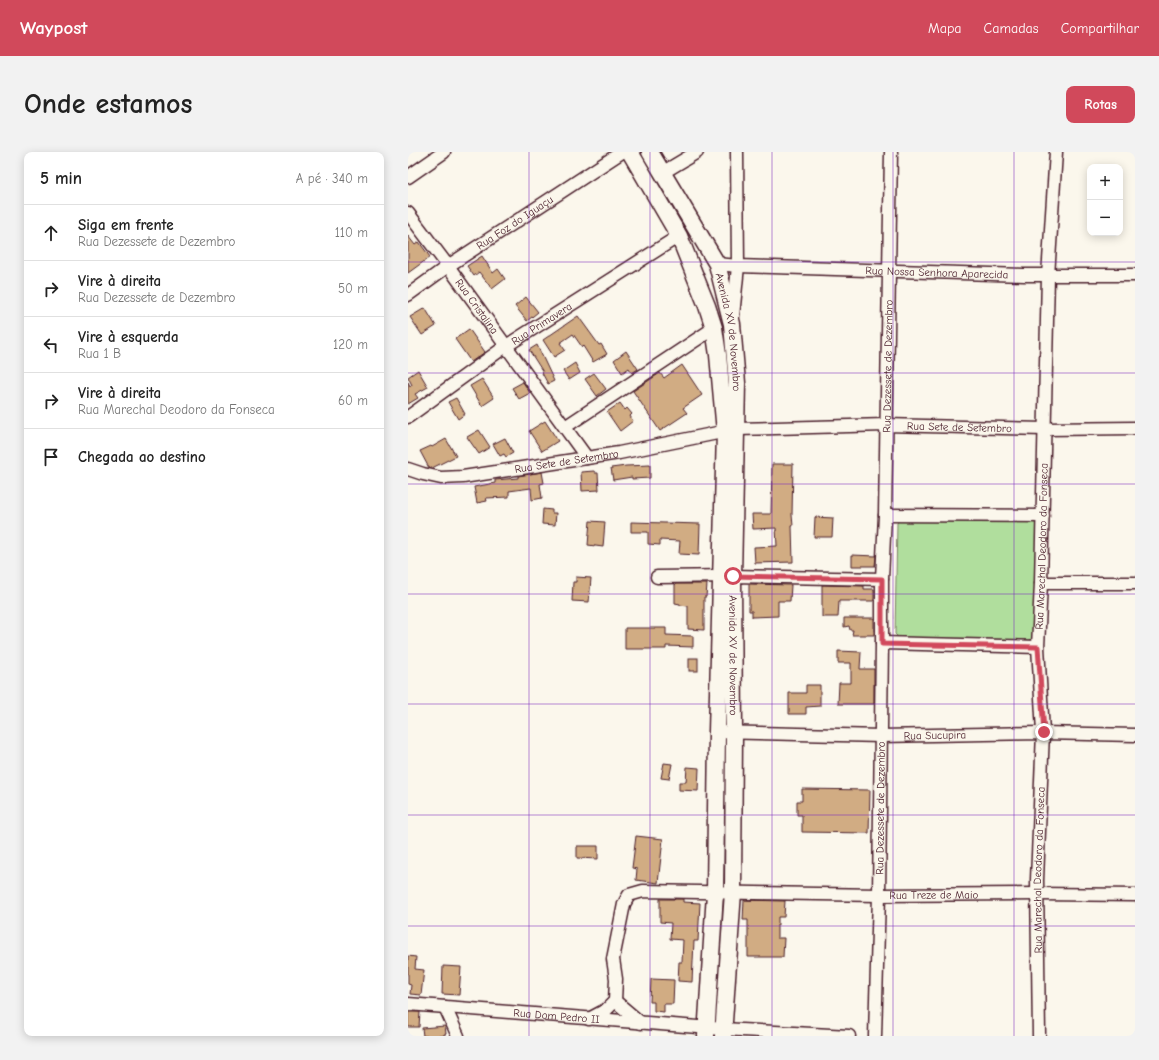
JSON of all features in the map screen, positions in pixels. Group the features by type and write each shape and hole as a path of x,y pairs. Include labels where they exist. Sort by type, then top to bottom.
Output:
{"main road":[{"name":"Avenida XV de Novembro","path":"630,152 679,236 707,306 714,328 731,430"},
{"name":"Avenida XV de Novembro","path":"650,152 717,264 732,324 737,383 731,430 727,576 717,732 715,893 706,1032"},
{"name":"Avenida XV de Novembro","path":"723,1033 733,892 734,733 727,576"}],"street":[{"path":"408,177 444,152"},
{"name":"Rua Foz do Iguaçu","path":"408,295 448,266 622,152"},
{"path":"662,173 697,152"},
{"path":"732,324 738,266 737,152"},
{"name":"Rua Dezessete de Dezembro","path":"875,1036 879,896 882,579 885,515 891,152"},
{"name":"Rua Marechal Deodoro da Fonseca","path":"1039,1036 1038,894 1043,733 1038,647 1041,583 1048,276 1056,152"},
{"name":"Rua Cristalina","path":"408,213 566,427 587,458"},
{"name":"Rua Primavera","path":"408,417 506,346 679,236"},
{"name":"Rua Nossa Senhora Aparecida","path":"717,264 738,266 1048,276 1135,275"},
{"path":"566,427 714,328"},
{"name":"Rua Sete de Setembro","path":"408,469 441,478 463,477 619,453 731,430 886,425 1045,429 1135,428"},
{"path":"885,515 1042,516"},
{"path":"657,577 727,576 882,579"},
{"path":"1041,583 1135,583"},
{"path":"882,644 1038,647"},
{"name":"Rua Sucupira","path":"717,732 880,736 1043,733 1135,735"},
{"name":"Rua Treze de Maio","path":"615,1001 616,979 613,959 624,904 629,895 643,891 879,896 1038,894 1135,895"},
{"path":"590,1019 606,1010 615,1001 641,1023"},
{"name":"Rua Dom Pedro II","path":"408,1004 641,1023 723,1033"},
{"path":"445,1007 458,1036"},
{"path":"723,1033 850,1036"}],"green space":[{"path":"901,518 1035,522 1038,527 1033,637 1030,640 898,637 895,634 897,523"}],"building":[{"path":"408,236 415,245 419,242 430,257 408,273"},
{"path":"482,256 493,273 498,269 505,279 492,289 479,272 474,276 467,266"},
{"path":"526,297 538,312 527,321 515,306"},
{"path":"425,308 436,326 422,335 410,317"},
{"path":"578,316 599,345 601,344 607,354 593,362 573,334 560,343 565,350 554,357 543,340"},
{"path":"469,329 485,352 471,362 455,339"},
{"path":"537,345 554,381 548,384 542,373 543,372 529,350"},
{"path":"626,351 638,369 632,373 629,368 622,373 614,360"},
{"path":"575,363 580,373 569,380 563,371"},
{"path":"682,365 702,395 683,408 687,413 660,431 633,391 660,373 664,378"},
{"path":"418,370 428,387 415,394 418,398 408,404 408,382 410,386 412,385 408,377"},
{"path":"594,373 606,389 597,396 585,379"},
{"path":"482,379 494,398 482,406 470,386"},
{"path":"523,382 530,393 519,399 512,388"},
{"path":"456,398 465,414 458,419 448,402"},
{"path":"620,403 625,410 627,408 632,414 630,416 633,421 620,431 607,412"},
{"path":"545,421 558,441 542,451 529,431"},
{"path":"479,430 490,447 479,454 467,437"},
{"path":"505,438 513,453 506,457 504,454 500,456 493,444"},
{"path":"446,439 456,456 432,468 429,468 420,451 431,446 432,447"},
{"path":"772,464 793,464 793,562 755,563 754,547 777,546 776,528 753,529 752,514 771,514"},
{"path":"650,465 650,478 632,479 632,477 613,480 611,468"},
{"path":"594,471 595,473 598,473 599,490 582,491 581,472"},
{"path":"542,472 544,483 540,484 542,498 532,500 531,488 509,491 509,497 486,498 487,501 477,503 474,487 495,483 495,480 518,478 518,476"},
{"path":"543,509 552,510 552,513 556,513 555,525 542,524"},
{"path":"815,517 833,518 832,537 814,537"},
{"path":"590,521 605,522 603,547 588,545"},
{"path":"631,522 700,524 699,555 679,554 680,541 660,540 660,545 648,544 648,532 631,532"},
{"path":"852,555 876,556 875,566 852,566"},
{"path":"576,577 591,578 589,602 572,601 573,582 576,582"},
{"path":"675,584 707,584 706,597 704,597 704,630 688,629 688,606 675,603"},
{"path":"749,584 791,585 790,601 778,601 778,616 752,617 752,611 749,611"},
{"path":"822,585 864,586 864,589 874,589 874,601 839,601 838,617 822,617"},
{"path":"844,618 874,618 874,635 852,635 853,630 850,630 849,626 844,627"},
{"path":"625,628 666,628 666,635 693,636 693,647 666,646 666,649 625,649"},
{"path":"838,651 861,652 860,669 874,669 874,704 838,704 839,683 851,683 851,663 838,663"},
{"path":"689,658 698,658 698,671 689,671"},
{"path":"806,685 820,685 820,706 806,707 806,714 789,714 789,693 806,693"},
{"path":"664,763 672,764 669,779 661,778"},
{"path":"687,767 699,768 698,791 679,790 679,782 686,782"},
{"path":"802,789 870,790 869,833 802,832 802,815 797,815 797,801 802,801"},
{"path":"636,836 663,839 658,883 636,880 637,869 632,868"},
{"path":"577,846 598,846 598,859 577,858"},
{"path":"660,899 683,899 683,902 700,903 698,941 694,941 692,982 678,981 679,962 682,962 683,940 670,939 671,923 660,922"},
{"path":"744,900 785,901 784,917 778,917 777,925 777,938 784,938 783,957 748,957 748,920 743,920"},
{"path":"408,956 416,957 415,969 424,970 421,995 410,994 411,985 408,984"},
{"path":"443,966 461,967 459,995 442,994"},
{"path":"651,979 674,980 673,1004 664,1004 664,1012 654,1011 654,1002 650,1002"},
{"path":"408,1012 420,1012 419,1027 408,1027"},
{"path":"445,1026 446,1034 444,1034 444,1036 423,1036 422,1028"}],"route":[{"path":"733,576 882,579 882,644 1038,647 1044,732"}]}
